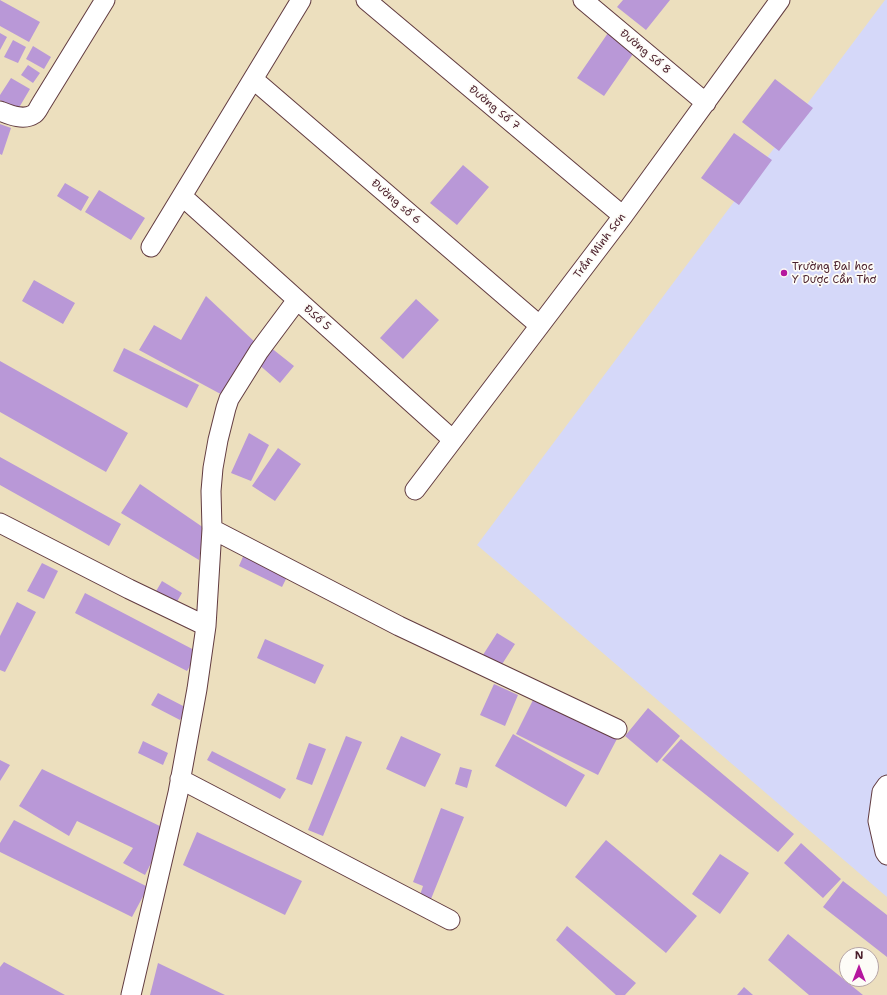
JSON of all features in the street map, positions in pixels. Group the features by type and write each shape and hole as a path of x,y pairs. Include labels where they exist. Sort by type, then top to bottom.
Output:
{"street":[{"path":"0,111 12,116 26,117 34,114 42,104 105,0"},
{"path":"151,247 301,0"},
{"name":"Đường Số 7","path":"366,0 623,216"},
{"name":"Đường Số 8","path":"583,0 706,103"},
{"name":"Trần Minh Sơn","path":"415,490 623,216 780,0"},
{"name":"Đường số 6","path":"253,79 539,325"},
{"name":"Đ.Số 5","path":"182,196 453,440"},
{"path":"130,995 180,779 197,689 206,626 212,529 211,491 218,440 229,399 259,351 297,300"},
{"path":"0,524 206,626"},
{"path":"212,529 399,626 617,729"},
{"path":"180,779 450,920"},
{"path":"887,785 882,792 878,821 887,854"}],"shaded area":[{"name":"Trường Đại học Y Dược Cần Thơ","path":"885,0 887,0 887,897 477,545"}],"building":[{"path":"0,0 40,22 29,42 0,26"},
{"path":"623,0 670,0 646,30 617,7"},
{"path":"0,33 7,37 0,50"},
{"path":"608,33 635,51 604,96 577,78"},
{"path":"13,40 26,47 18,63 4,57"},
{"path":"33,46 51,57 44,69 26,59"},
{"path":"28,65 40,73 33,83 21,75"},
{"path":"11,78 30,89 17,111 0,100 0,95"},
{"path":"775,79 813,108 779,151 742,122"},
{"path":"0,124 11,128 2,155 0,154"},
{"path":"734,133 772,160 739,205 701,178"},
{"path":"463,165 489,187 457,225 430,203"},
{"path":"65,183 89,197 81,211 57,196"},
{"path":"99,190 145,218 131,240 85,212"},
{"path":"34,280 75,303 63,324 22,301"},
{"path":"206,296 257,344 228,398 139,350 154,325 181,340"},
{"path":"416,299 439,320 403,359 380,338"},
{"path":"270,347 294,366 280,383 257,363"},
{"path":"124,348 199,385 187,408 113,371"},
{"path":"0,361 128,433 106,472 0,412"},
{"path":"249,433 269,445 251,481 231,473"},
{"path":"278,448 301,464 275,501 252,486"},
{"path":"0,457 121,524 109,546 0,485"},
{"path":"140,484 204,528 199,560 121,513"},
{"path":"245,552 289,573 282,587 239,566"},
{"path":"42,563 58,571 44,599 27,591"},
{"path":"162,581 182,593 175,605 155,593"},
{"path":"85,593 198,652 187,671 75,613"},
{"path":"17,602 36,612 5,672 0,670 0,636"},
{"path":"497,633 515,644 499,669 481,658"},
{"path":"265,639 324,665 315,684 257,658"},
{"path":"494,684 518,695 505,726 480,715"},
{"path":"158,693 187,708 180,720 151,705"},
{"path":"535,696 618,737 598,775 516,734"},
{"path":"648,708 680,736 657,763 625,736"},
{"path":"513,734 585,775 566,807 495,766"},
{"path":"346,736 362,742 323,836 308,830"},
{"path":"401,736 441,754 425,787 386,769"},
{"path":"681,739 794,834 778,852 662,760"},
{"path":"143,741 168,753 163,765 138,753"},
{"path":"309,743 326,749 312,785 296,779"},
{"path":"212,751 286,789 280,799 207,760"},
{"path":"0,760 10,765 0,781"},
{"path":"460,767 472,770 467,788 455,784"},
{"path":"42,769 168,830 145,875 123,863 133,848 77,821 69,836 19,806"},
{"path":"441,808 464,817 431,899 420,895 423,886 413,882"},
{"path":"14,820 148,887 132,917 0,852 0,843"},
{"path":"197,832 302,881 285,915 183,865"},
{"path":"606,840 697,916 666,953 575,877"},
{"path":"801,843 841,879 823,898 784,863"},
{"path":"720,854 749,873 720,914 692,894"},
{"path":"843,881 887,915 887,957 879,951 879,947 874,947 823,907"},
{"path":"567,926 636,983 625,995 616,995 556,940"},
{"path":"788,934 839,975 839,987 853,987 863,995 809,995 768,960"},
{"path":"4,962 65,995 0,995 0,967"},
{"path":"158,963 225,995 150,995"},
{"path":"744,987 753,995 737,995"}],"place":[{"name":"Trường Đại học Y Dược Cần Thơ","path":"784,273"}]}
